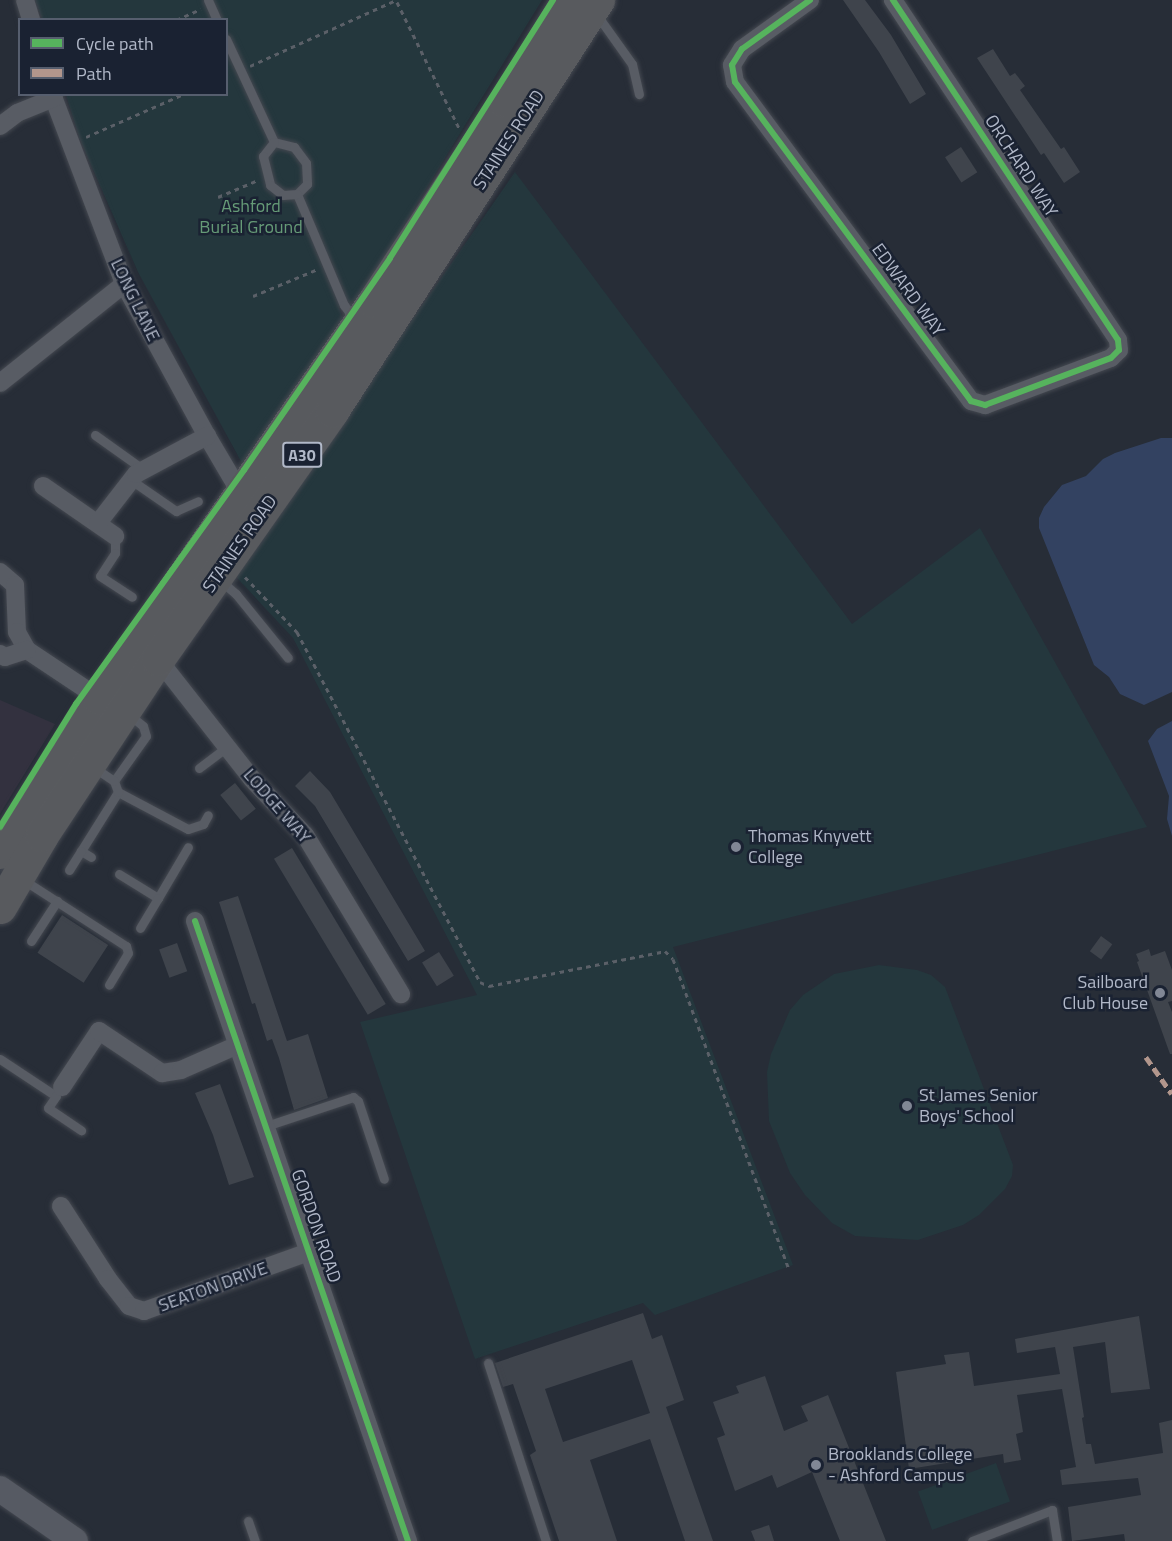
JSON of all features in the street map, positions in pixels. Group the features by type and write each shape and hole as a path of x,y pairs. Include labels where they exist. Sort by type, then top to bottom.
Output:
{"highway":[{"name":"STAINES ROAD","path":"0,907 9,864 99,698 359,323 506,101 586,2"},
{"name":"STAINES ROAD","path":"9,864 102,773 158,659 227,576 586,2"}],"main road":[{"path":"0,1489 75,1541"}],"street":[{"path":"25,0 30,18"},
{"name":"EDWARD WAY","path":"810,0 742,49 732,64 735,82 971,401 986,405 1111,358 1119,350"},
{"name":"ORCHARD WAY","path":"893,0 1118,340 1119,350"},
{"path":"0,126 17,113 53,97"},
{"name":"LONG LANE","path":"53,97 124,284 207,436 237,487 243,492"},
{"path":"0,383 124,284"},
{"path":"98,523 138,475 207,436"},
{"path":"43,486 115,536"},
{"path":"0,572 15,585 17,632 27,650 99,698"},
{"path":"0,655 5,657 27,650"},
{"name":"LODGE WAY","path":"158,659 252,779 305,835 401,994"},
{"name":"GORDON ROAD","path":"195,921 408,1541"},
{"path":"62,1087 99,1031 162,1073 181,1070 238,1045"},
{"name":"SEATON DRIVE","path":"61,1206 108,1279 129,1306 144,1311 309,1252"}],"lane":[{"path":"209,2 217,18"},
{"path":"586,2 632,64 639,94"},
{"path":"228,43 274,142"},
{"path":"274,142 294,147 306,163 307,184 297,194 283,195 270,185 263,156 274,142"},
{"path":"297,194 347,311 359,323"},
{"path":"95,435 176,511 198,501"},
{"path":"115,536 115,553 100,576 132,597"},
{"path":"227,576 236,594 288,658"},
{"path":"137,721 143,726 146,736 102,773 118,792 188,829 203,824 208,815"},
{"path":"199,768 227,747"},
{"path":"69,870 118,792"},
{"path":"140,928 188,847"},
{"path":"81,851 91,857"},
{"path":"9,864 57,901 129,950 109,985"},
{"path":"119,874 158,898"},
{"path":"31,941 57,901"},
{"path":"0,1059 56,1096 48,1108 81,1130"},
{"path":"266,1126 353,1097 358,1101 384,1179"},
{"path":"488,1363 546,1541"},
{"path":"972,1541 1052,1510 1057,1541"},
{"path":"248,1521 255,1541"}],"path":[{"path":"241,70 397,0 460,131"},
{"path":"180,18 209,2"},
{"path":"70,142 179,96"},
{"path":"218,197 267,177"},
{"path":"253,296 327,266"},
{"path":"227,576 243,575 297,632 480,982 489,986 664,951 673,959 788,1267"}],"shaded area":[{"path":"0,700 55,724 0,814"}],"green space":[{"name":"Ashford Burial Ground","path":"35,0 542,0 359,298 339,308 344,321 243,465 138,272 80,140 66,96 228,96 228,18 42,18"},
{"name":"Thomas Knyvett College","path":"515,172 852,624 980,528 1147,827 673,947 793,1265 655,1315 643,1303 475,1359 360,1022 477,995 293,638 237,578 237,571"},
{"path":"879,965 917,970 931,975 945,987 1013,1165 1012,1176 1005,1189 979,1215 963,1225 918,1240 855,1236 832,1223 805,1195 790,1173 769,1121 767,1072 771,1054 790,1010 803,995 834,974"},
{"path":"996,1463 1010,1502 932,1530 918,1491"}],"water":[{"path":"1161,438 1172,438 1172,692 1144,705 1120,694 1109,677 1094,665 1039,528 1039,518 1044,507 1062,485 1086,476 1103,459 1115,453"},
{"path":"1172,721 1172,836 1167,819 1169,796 1148,741 1157,729"}],"building":[{"path":"843,0 865,0 891,35 926,94 910,104 879,52"},
{"path":"993,49 1010,76 1015,73 1025,86 1020,90 1061,149 1064,147 1080,172 1064,183 1044,153 1041,155 977,58"},
{"path":"961,147 977,172 961,183 945,157"},
{"path":"310,771 330,792 425,951 408,961 315,806 295,786"},
{"path":"235,783 256,809 241,821 220,795"},
{"path":"292,848 386,1004 368,1015 274,859"},
{"path":"238,896 287,1041 308,1034 328,1098 294,1110 272,1039 267,1041 255,1003 252,1004 219,902"},
{"path":"62,915 108,945 84,983 37,953"},
{"path":"1101,936 1112,944 1101,960 1090,951"},
{"path":"177,943 187,971 169,978 159,949"},
{"name":"Sailboard Club House","path":"1149,949 1151,956 1165,951 1172,970 1172,1001 1168,1002 1172,1012 1172,1054 1170,1054 1137,962 1139,961 1136,954"},
{"path":"439,952 454,976 437,986 422,963"},
{"path":"220,1084 254,1177 229,1185 213,1135 195,1093"},
{"path":"643,1313 652,1339 662,1335 684,1400 666,1407 713,1541 685,1541 650,1439 590,1460 617,1541 559,1541 530,1455 536,1451 513,1384 503,1387 495,1363","holes":["632,1360 650,1413 563,1442 545,1389"]},
{"path":"1139,1316 1150,1389 1111,1393 1105,1342 1073,1347 1084,1417 1082,1418 1086,1444 1091,1444 1095,1464 1163,1453 1159,1423 1172,1420 1172,1541 1125,1541 1124,1534 1072,1541 1068,1507 1141,1495 1138,1478 1062,1485 1060,1470 1076,1467 1062,1389 1017,1395 1023,1432 1016,1434 1021,1460 1004,1463 1003,1454 909,1469 896,1372 946,1364 944,1355 969,1352 974,1386 1060,1374 1055,1347 1017,1353 1015,1339"},
{"name":"Brooklands College - Ashford Campus","path":"765,1376 784,1431 808,1421 801,1406 828,1395 886,1541 840,1541 812,1472 777,1488 772,1475 735,1491 717,1438 725,1435 713,1402 739,1393 736,1386"},
{"path":"769,1525 774,1541 755,1541 751,1531"}],"marked path":[{"path":"1146,1057 1172,1094"}],"cycle path":[{"path":"0,827 76,704 244,470 390,258 553,0"},
{"path":"810,0 742,49 732,65 735,82 971,401 985,405 1111,358 1119,350 1118,340 893,0"},
{"path":"195,921 408,1541"}],"place":[{"name":"Thomas Knyvett College","path":"736,847"},
{"name":"Sailboard Club House","path":"1160,993"},
{"name":"St James Senior Boys' School","path":"907,1106"},
{"name":"Brooklands College - Ashford Campus","path":"816,1465"}]}
